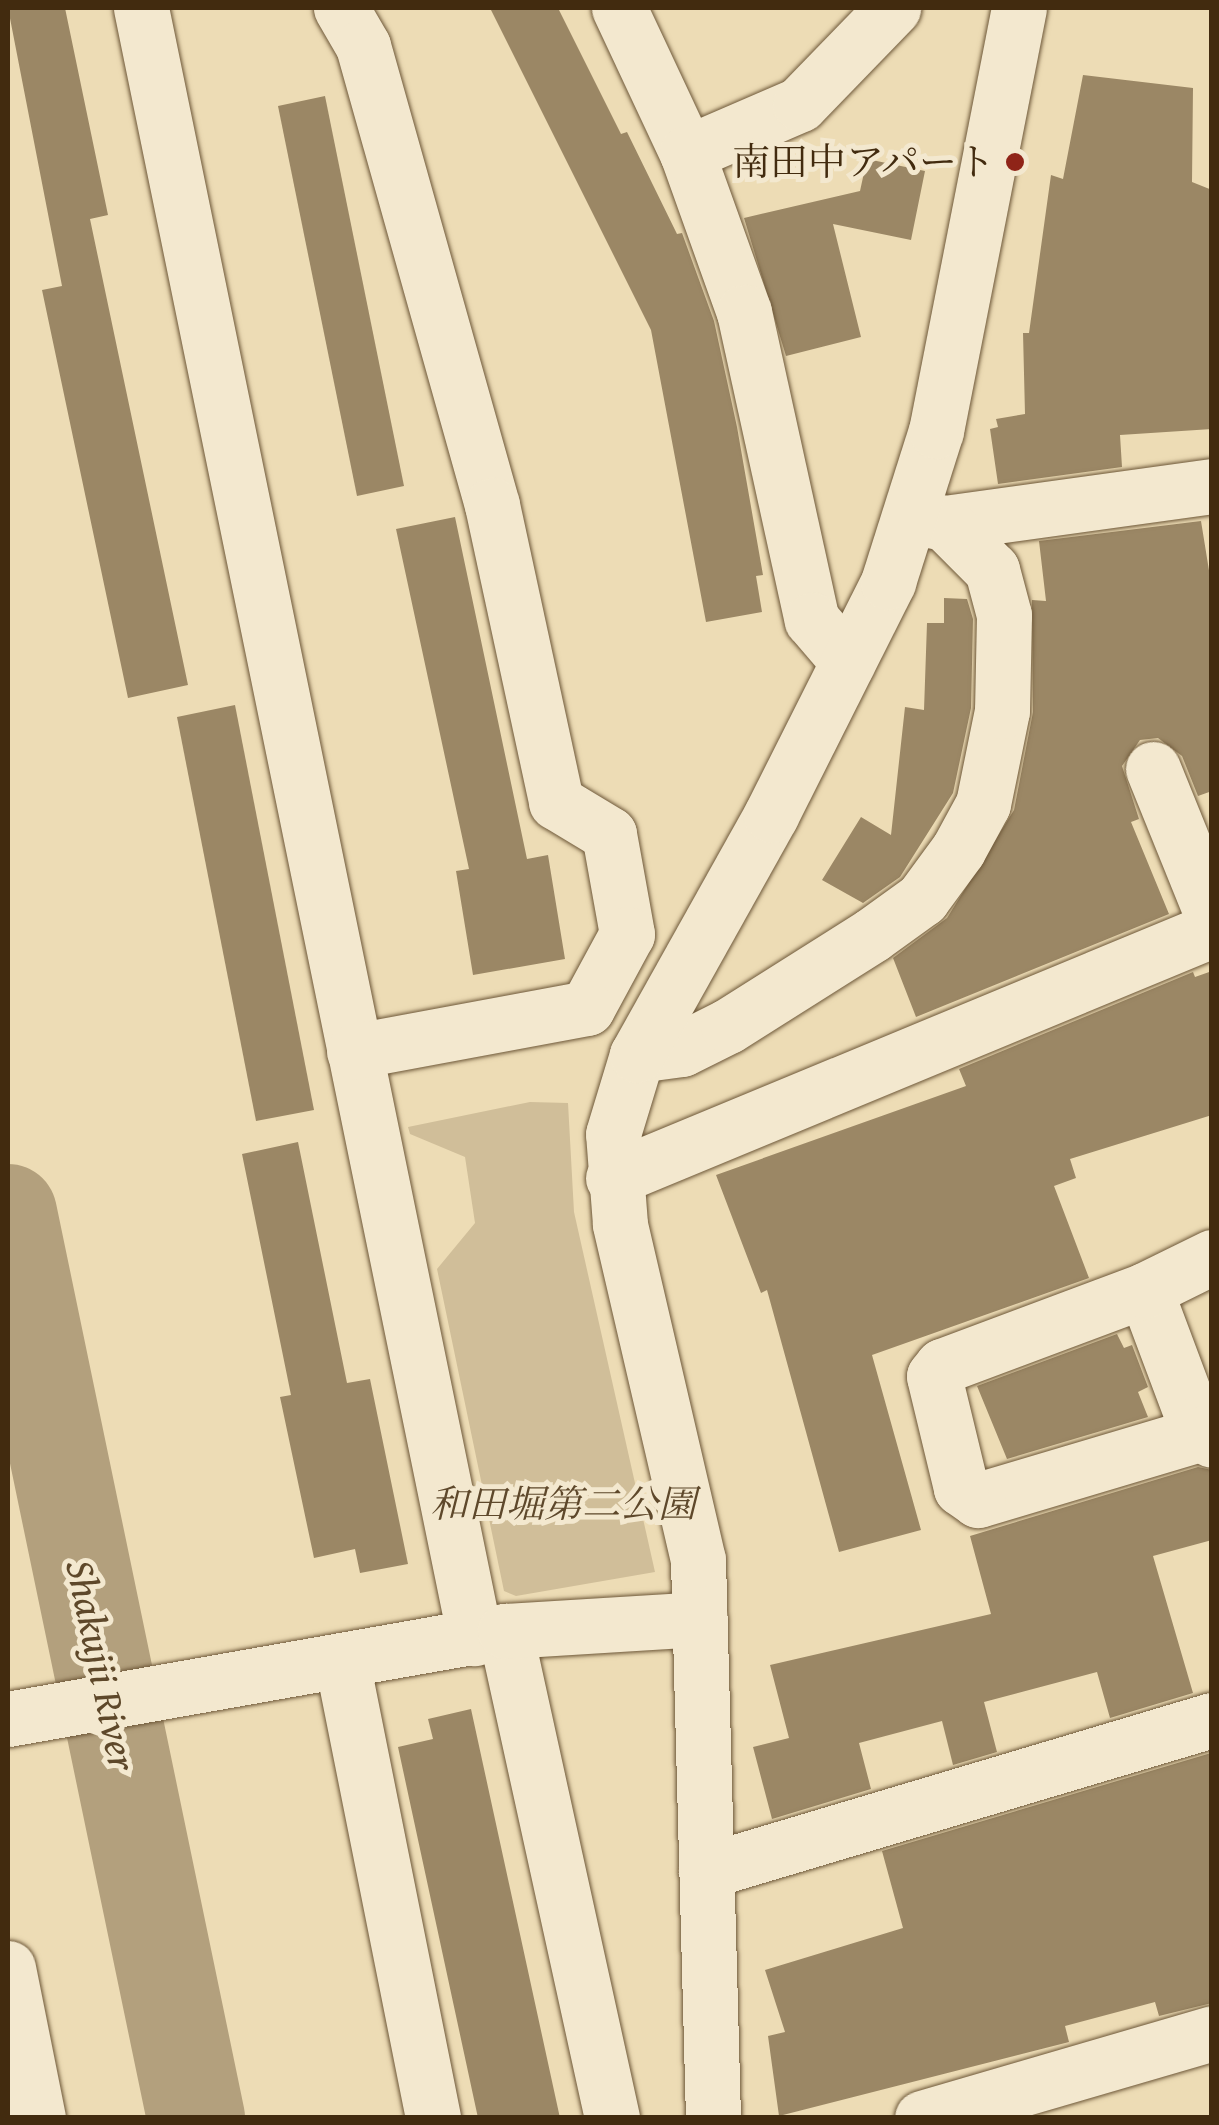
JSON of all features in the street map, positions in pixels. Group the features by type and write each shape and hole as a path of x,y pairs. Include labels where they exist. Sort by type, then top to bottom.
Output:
{"street":[{"path":"142,8 354,1052 490,1634 612,2118"},
{"path":"341,8 363,46 492,505 556,802 609,834 628,934 587,1008 354,1052"},
{"path":"619,8 687,153 744,312 812,620 848,662"},
{"path":"687,153 800,104 893,8"},
{"path":"713,2118 698,1560 613,1178 613,1134 637,1055 928,520 936,431 1020,8"},
{"path":"928,520 1212,486"},
{"path":"637,1055 682,1050 728,1026 922,899 958,850 984,804 1002,711 1004,615 992,570 928,520"},
{"path":"1154,769 1212,915"},
{"path":"613,1178 1212,930"},
{"path":"1145,1290 1207,1436 978,1500 961,1488 934,1392 942,1366 1145,1290 1212,1256"},
{"path":"21,1717 490,1634 700,1619"},
{"path":"342,1662 433,2118"},
{"path":"706,1872 1212,1720"},
{"path":"8,1968 38,2118"},
{"path":"922,2118 1212,2033"}],"green space":[{"name":"和田堀第二公園","path":"530,1102 568,1103 574,1212 655,1572 516,1596 504,1591 437,1269 475,1223 465,1157 410,1134 408,1127"}],"building":[{"path":"8,8 65,8 108,215 90,219 188,685 128,698 42,290 62,286"},
{"path":"490,8 558,8 621,134 627,132 677,234 682,233 714,321 737,427 763,575 756,576 762,612 706,622 651,330"},
{"path":"1083,75 1193,88 1192,182 1212,190 1212,429 1120,435 1122,467 998,484 990,429 998,427 996,419 1025,414 1023,333 1029,333 1051,175 1063,179"},
{"path":"325,96 404,486 357,496 278,106"},
{"path":"867,159 925,171 911,240 833,224 861,337 786,356 744,218 860,191"},
{"path":"455,517 527,859 548,855 565,959 473,975 456,871 469,869 396,529"},
{"path":"1201,521 1212,589 1212,791 1198,796 1182,756 1158,738 1140,740 1122,766 1139,819 1131,822 1169,914 916,1017 893,958 947,918 1014,810 1033,712 1032,600 1046,601 1039,541"},
{"path":"944,598 967,599 973,619 971,708 953,793 900,877 863,903 822,880 861,817 891,835 905,707 924,710 927,623 944,623"},
{"path":"235,705 314,1110 256,1121 177,717"},
{"path":"1212,971 1212,1115 1070,1159 1076,1178 1054,1186 1089,1278 872,1355 921,1530 839,1552 767,1290 761,1293 716,1175 966,1086 959,1069 1193,972 1195,977"},
{"path":"298,1142 347,1383 370,1379 408,1564 360,1573 355,1549 314,1558 280,1397 291,1395 242,1154"},
{"path":"1117,1334 1124,1348 1132,1345 1148,1387 1138,1392 1148,1417 1007,1459 977,1386"},
{"path":"1198,1467 1212,1470 1212,1540 1153,1556 1193,1693 1110,1718 1097,1672 984,1702 997,1752 953,1765 942,1721 859,1743 871,1789 772,1819 753,1747 789,1738 770,1665 991,1614 970,1536"},
{"path":"471,1709 560,2118 478,2118 398,1747 433,1739 428,1719"},
{"path":"1211,1753 1212,2003 1159,2016 1155,2002 1065,2026 1069,2042 779,2116 768,2036 785,2032 765,1970 903,1928 882,1851"}],"waterway":[{"name":"Shakujii River","path":"8,1213 196,2118"}],"place":[{"name":"南田中アパート","path":"1015,162"}]}
